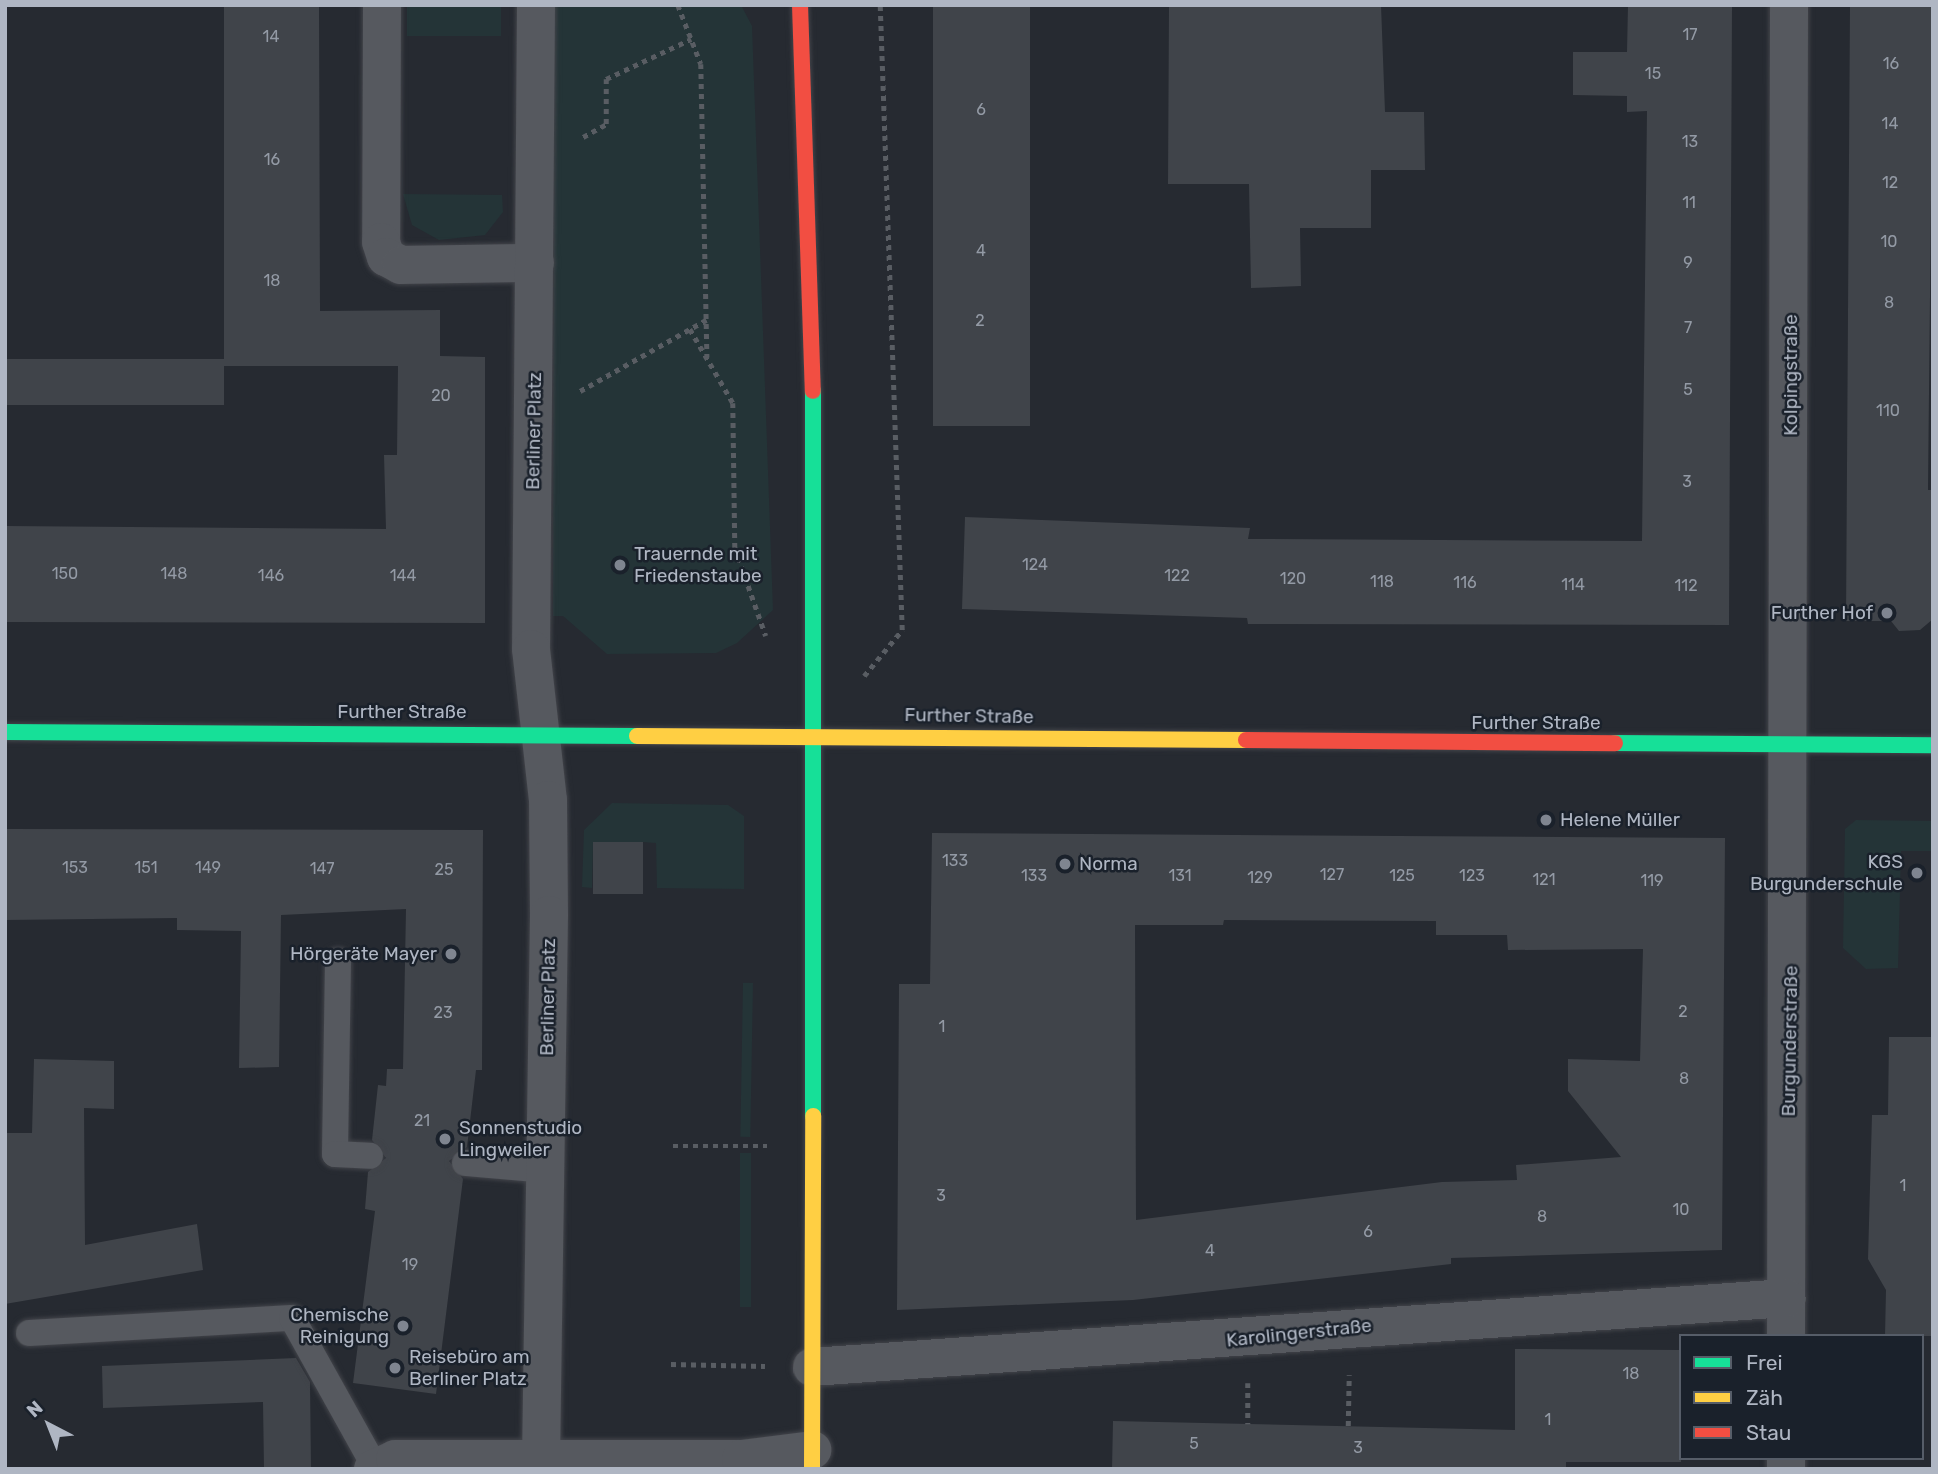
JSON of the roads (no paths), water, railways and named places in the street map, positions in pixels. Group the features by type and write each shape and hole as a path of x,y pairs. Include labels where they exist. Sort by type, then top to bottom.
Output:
{"main road":[{"path":"800,5 817,471 812,1459"},
{"name":"Further Straße","path":"5,732 816,735 1933,745"}],"street":[{"path":"382,5 380,243 387,257 401,265 535,263"},
{"name":"Berliner Platz","path":"536,5 531,649 549,813 541,1460"},
{"name":"Kolpingstraße","path":"1789,5 1792,745"},
{"name":"Burgunderstraße","path":"1786,1334 1792,745"},
{"name":"Karolingerstraße","path":"812,1367 1787,1298"},
{"path":"374,1468 395,1459 812,1459"}],"lane":[{"path":"338,961 335,1154 370,1156"},
{"path":"465,1163 546,1170"},
{"path":"29,1333 292,1318 374,1468"}],"place":[{"name":"Trauernde mit Friedenstaube","path":"620,565"},
{"name":"Further Hof","path":"1887,613"},
{"name":"Helene Müller","path":"1546,820"},
{"name":"Norma","path":"1065,864"},
{"name":"KGS Burgunderschule","path":"1917,873"},
{"name":"Hörgeräte Mayer","path":"451,954"},
{"name":"Sonnenstudio Lingweiler","path":"445,1139"},
{"name":"Chemische Reinigung","path":"403,1326"},
{"name":"Reisebüro am Berliner Platz","path":"395,1368"}]}
